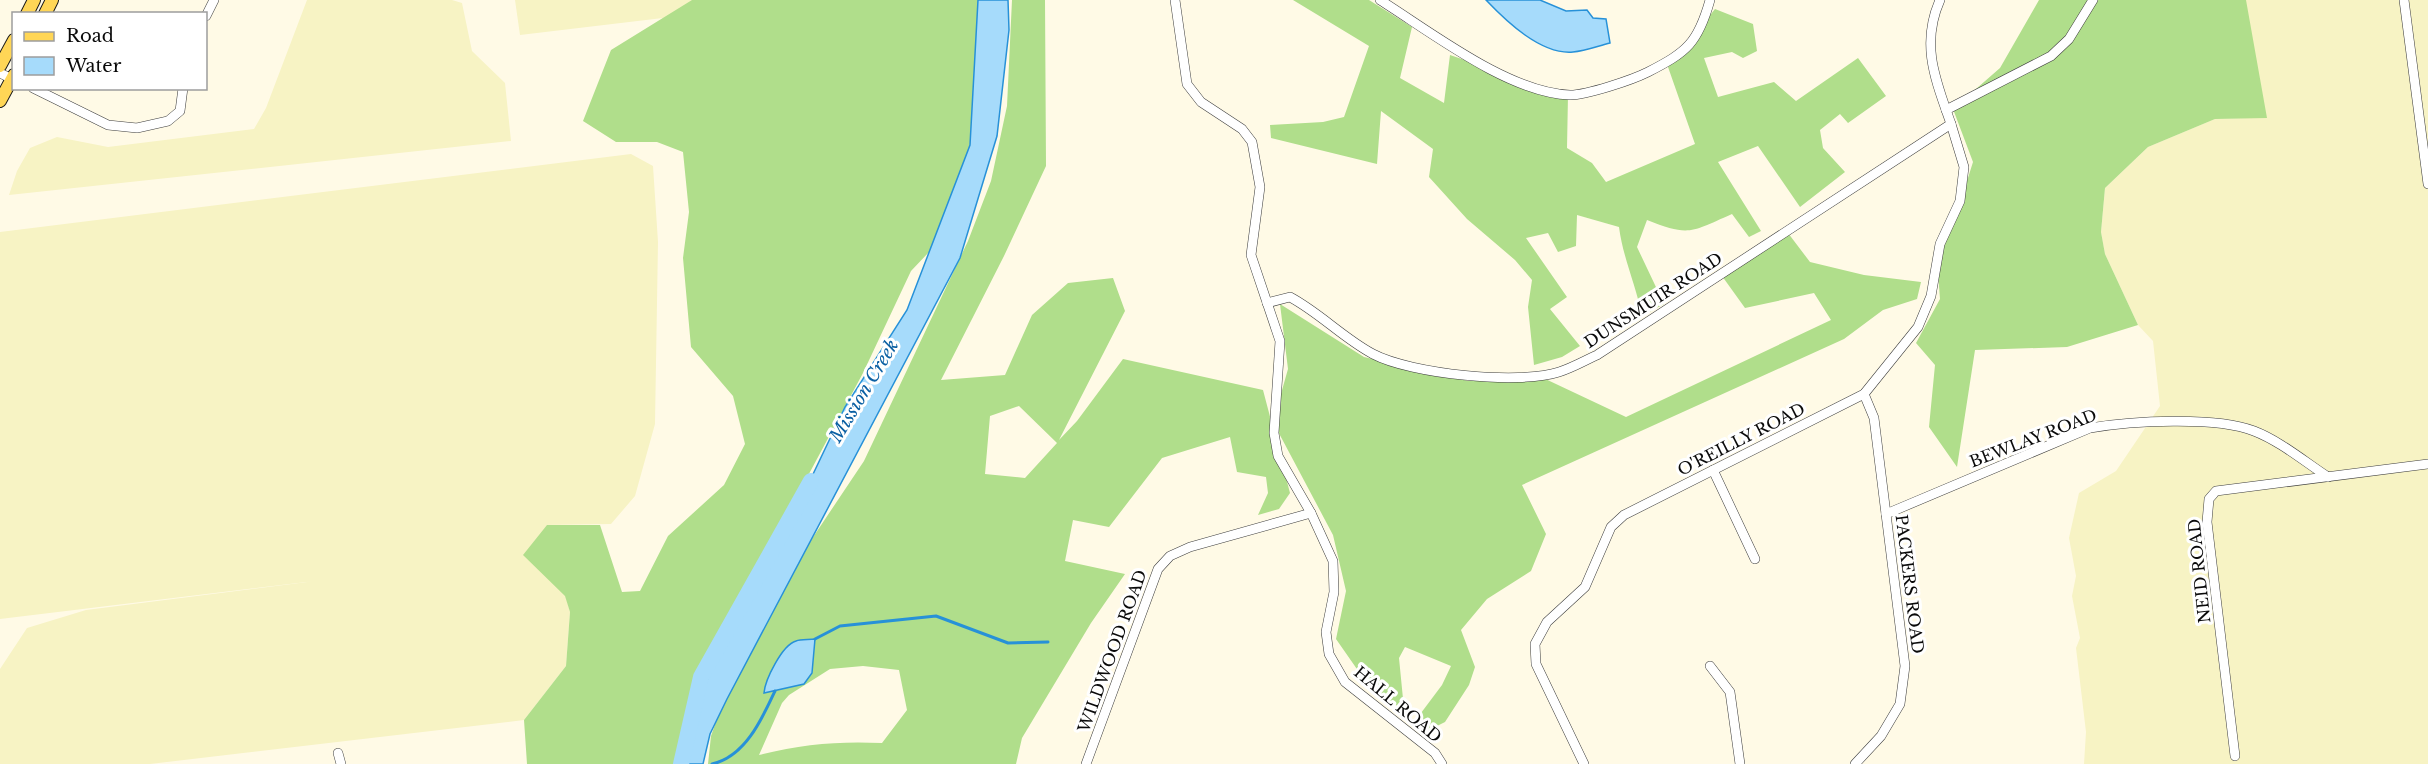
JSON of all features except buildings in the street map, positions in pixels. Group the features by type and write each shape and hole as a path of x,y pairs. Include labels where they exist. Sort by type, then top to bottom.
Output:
{"main road":[{"path":"0,66 12,44"},
{"path":"0,101 10,77"}],"street":[{"path":"207,14 214,0"},
{"name":"HALL ROAD","path":"1175,0 1187,84 1201,102 1242,129 1252,142 1260,187 1251,255 1280,341 1274,433 1278,456 1311,513 1333,561 1334,592 1326,632 1329,654 1345,682 1435,753 1442,764"},
{"path":"1380,0 1497,73 1530,87 1571,95 1634,79 1680,55 1702,28 1710,0"},
{"path":"1940,0 1930,31 1930,60 1951,124"},
{"path":"1946,110 2052,56 2069,39 2093,0"},
{"path":"2404,0 2428,184"},
{"path":"37,90 108,125 137,128 168,121 173,117 180,111 183,90"},
{"name":"DUNSMUIR ROAD","path":"1267,303 1290,297 1308,307 1348,340 1377,356 1430,370 1482,378 1523,379 1558,372 1597,355 1951,124"},
{"name":"O'REILLY ROAD","path":"1584,764 1536,664 1535,644 1547,622 1585,587 1611,527 1624,515 1864,394 1918,327 1931,296 1940,243 1960,201 1964,167 1951,124"},
{"name":"PACKERS ROAD","path":"1855,764 1881,736 1900,704 1905,666 1874,418 1864,394"},
{"name":"BEWLAY ROAD","path":"1886,514 2090,428 2122,423 2184,422 2241,427 2257,432 2328,477"},
{"name":"NEID ROAD","path":"2235,756 2207,522 2209,499 2216,492 2428,464"},
{"path":"1713,470 1755,559"},
{"name":"WILDWOOD ROAD","path":"1086,764 1158,569 1170,556 1190,547 1311,513"},
{"path":"1710,666 1730,692 1740,764"},
{"path":"338,753 342,764"}],"shaded area":[{"path":"307,0 452,0 462,3 472,51 505,83 511,141 9,195 17,171 30,148 57,137 108,147 254,129 266,108"},
{"path":"515,0 730,0 730,10 520,35"},
{"path":"2193,0 2428,0 2428,764 2084,764 2086,732 2076,648 2080,638 2072,596 2076,576 2069,538 2079,493 2116,471 2160,406 2153,341 2138,325 2105,254 2101,232 2105,188 2148,147 2215,119 2246,118"},
{"path":"631,154 653,166 658,242 655,424 635,496 611,524 547,525 570,612 566,666 524,720 150,764 0,764 0,669 27,628 86,610 315,581 0,619 0,232"}],"green space":[{"path":"692,0 993,0 987,81 948,232 911,271 863,373 727,627 698,715 690,764 527,764 524,720 566,666 570,612 565,596 523,555 547,525 600,525 622,592 640,591 668,536 724,485 745,444 733,396 691,347 683,258 689,212 683,152 657,142 616,142 583,121 611,50"},
{"path":"1012,0 1045,0 1046,166 1004,256 941,380 1005,375 1032,315 1068,283 1113,278 1125,311 1059,440 1077,421 1123,359 1263,390 1290,493 1279,509 1258,515 1268,493 1266,477 1237,472 1230,437 1162,458 1109,527 1073,520 1065,561 1125,574 1091,623 1022,738 1016,764 708,764 711,736 725,696 779,588 864,461 968,241 991,181 1007,106","holes":["1019,406 1057,443 1025,478 985,474 990,416","863,666 899,670 907,710 882,743 820,744 759,755 782,703 789,695 830,669"]},
{"path":"1293,0 1369,0 1412,27 1400,78 1444,103 1450,55 1568,95 1567,148 1592,163 1606,182 1695,144 1668,67 1715,9 1753,24 1757,51 1743,58 1732,52 1704,58 1718,97 1774,82 1796,101 1858,58 1886,96 1848,123 1840,114 1820,130 1823,148 1845,172 1800,207 1758,146 1718,162 1761,231 1749,237 1732,214 1690,230 1673,229 1647,220 1637,247 1664,304 1642,316 1623,250 1619,227 1577,215 1576,246 1558,252 1548,233 1526,238 1567,297 1550,309 1580,346 1562,357 1534,365 1528,307 1532,280 1515,260 1467,219 1429,177 1433,149 1381,111 1377,164 1271,138 1270,125 1323,122 1344,117 1369,46"},
{"path":"2039,0 2246,0 2267,118 2215,119 2148,147 2105,188 2101,232 2105,254 2138,325 2067,347 1975,350 1957,467 1929,427 1935,365 1916,343 1940,299 1937,260 1955,219 1973,162 1953,109 2000,68"},
{"path":"1788,233 1810,262 1864,275 1921,282 1917,299 1883,310 1844,339 1522,485 1546,534 1531,571 1487,599 1461,630 1475,667 1469,685 1445,722 1427,731 1421,713 1442,685 1451,666 1405,647 1399,658 1404,709 1375,695 1336,639 1346,591 1333,535 1273,422 1288,369 1280,304 1364,357 1468,381 1539,376 1626,417 1831,320 1814,293 1745,308 1722,276"}],"water":[{"name":"Mission Creek","path":"978,0 1008,0 1009,30 997,136 960,258 727,699 710,734 703,764 680,764 686,732 723,641 775,554 845,407 907,310 970,145"},
{"path":"1486,0 1540,0 1566,11 1587,10 1593,18 1606,19 1610,43 1573,52 1549,48 1525,35"},
{"path":"815,639 812,673 804,684 764,693 771,672 785,649 796,641"}],"waterway":[{"name":"Mission Creek","path":"681,764 701,677 811,481"},
{"path":"815,639 840,626 936,616 1008,643 1048,642"},
{"path":"712,764 734,754 743,745 758,725 775,691"}]}
